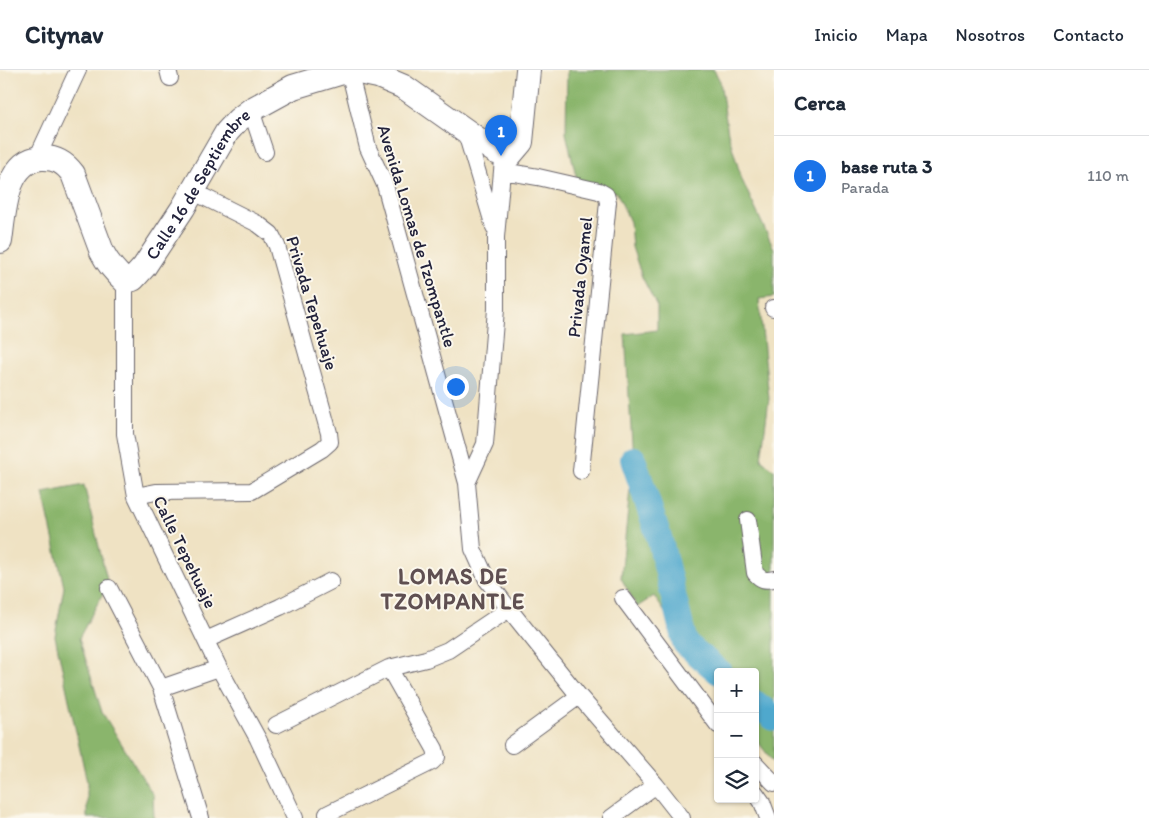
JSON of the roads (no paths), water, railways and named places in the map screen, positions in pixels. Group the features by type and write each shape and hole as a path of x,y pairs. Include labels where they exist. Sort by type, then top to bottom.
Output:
{"street":[{"path":"37,158 78,70"},
{"name":"Calle 16 de Septiembre","path":"125,281 133,279 144,267 183,208 227,132 251,110 293,87 349,70 378,76 404,88 505,160"},
{"name":"Avenida Lomas de Tzompantle","path":"349,70 368,148 384,185 468,483 473,549 487,580 508,609 682,818"},
{"path":"468,483 485,444 496,309 496,237 505,160 521,142 528,70"},
{"path":"251,110 265,152"},
{"path":"465,130 496,237"},
{"path":"0,241 11,182 20,168 37,158 58,160 67,166 73,174 102,252 116,274 125,281"},
{"name":"Privada Oyamel","path":"505,160 538,177 599,191 606,195 608,202 582,471"},
{"name":"Privada Tepehuaje","path":"136,496 156,492 252,491 322,449 330,442 277,246 271,234 258,224 192,191"},
{"name":"Calle Tepehuaje","path":"125,281 125,434 136,496 218,668 258,739 295,818"},
{"path":"748,520 755,573 759,578 767,581 774,579"},
{"path":"206,640 280,607 331,581"},
{"path":"110,588 160,688 201,818"},
{"path":"624,598 714,720"},
{"path":"276,725 389,668 426,659 448,650 508,609"},
{"path":"160,688 218,668"},
{"path":"327,814 432,762 437,757 435,749 389,668"},
{"path":"512,745 580,696"},
{"path":"759,767 774,783"},
{"path":"611,818 656,785"},
{"path":"759,798 768,818"}],"waterway":[{"path":"633,459 659,537 685,643 714,668"},
{"path":"759,706 774,718"}],"place":[{"name":"base ruta 3","path":"501,156"}],"district":[{"name":"LOMAS DE TZOMPANTLE","path":"453,588"}]}
